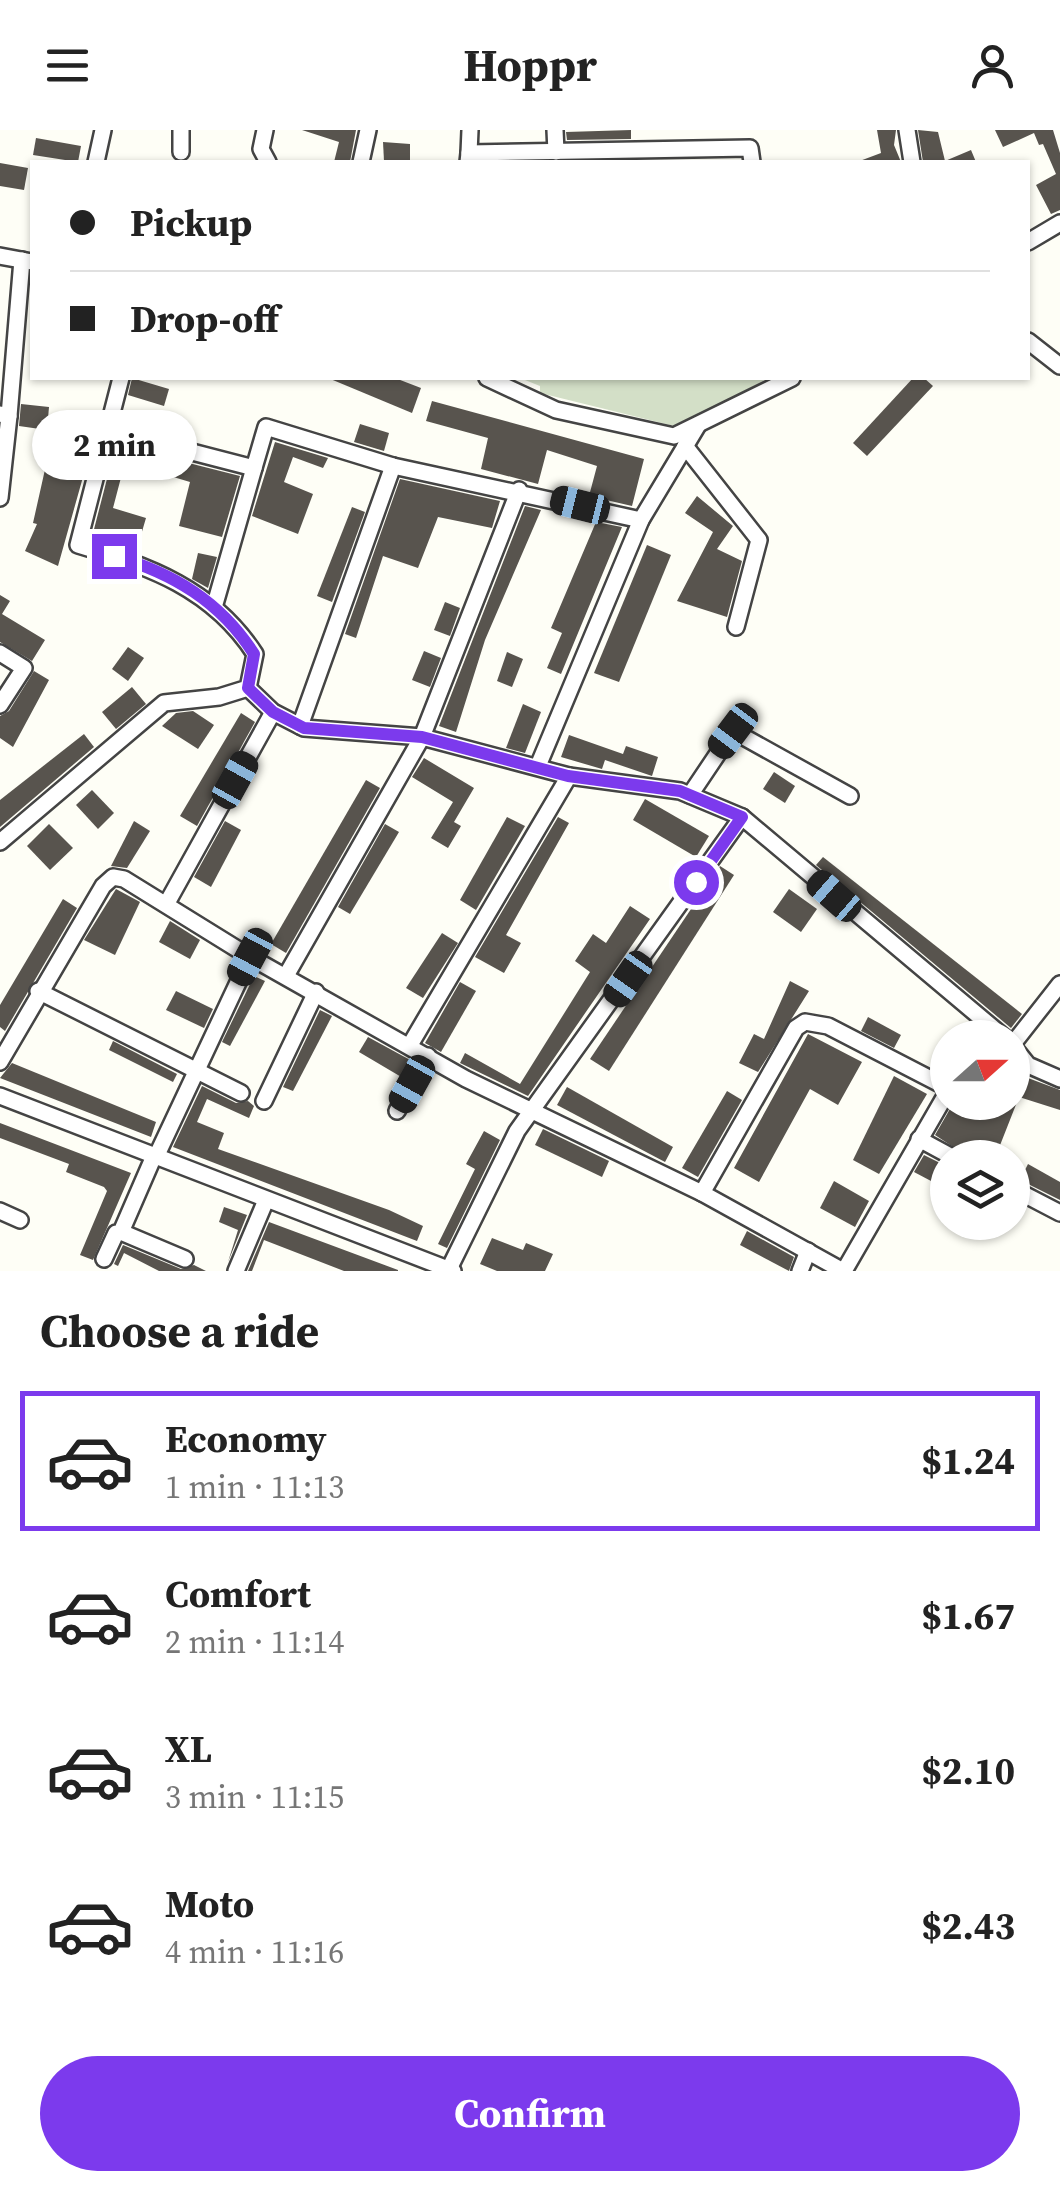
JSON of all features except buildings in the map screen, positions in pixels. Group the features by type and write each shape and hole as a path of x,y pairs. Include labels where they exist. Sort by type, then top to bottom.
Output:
{"street":[{"path":"96,160 103,130"},
{"path":"181,130 181,152"},
{"path":"266,130 261,149 267,160"},
{"path":"362,160 368,130"},
{"path":"470,130 468,158 750,148 752,160"},
{"path":"555,130 556,152"},
{"path":"677,130 678,149"},
{"path":"907,130 912,160"},
{"path":"1030,241 1060,223"},
{"path":"0,256 27,261 4,415 0,498"},
{"path":"1030,343 1060,366"},
{"path":"120,380 78,545 150,566 214,604 254,654 248,688"},
{"path":"491,380 556,410 674,436 788,380"},
{"path":"538,766 641,520 698,425"},
{"path":"214,604 266,427 393,466 519,490 641,520"},
{"path":"108,430 254,468"},
{"path":"685,446 759,540 736,626"},
{"path":"300,726 393,466"},
{"path":"287,974 422,737 519,490"},
{"path":"0,653 24,668 0,705"},
{"path":"248,688 273,712 300,726 422,737 568,776 690,795 742,817 987,1020"},
{"path":"0,842 164,703 220,697 248,688"},
{"path":"166,902 273,712"},
{"path":"690,795 733,731 850,796"},
{"path":"410,1045 568,776"},
{"path":"0,1096 450,1270 494,1171 517,1131 536,1110 742,817"},
{"path":"0,1062 38,991 112,877 166,902 250,957 287,974 518,1106 536,1110 702,1192 844,1271 930,1120"},
{"path":"121,1232 250,957"},
{"path":"1060,984 1012,1045 1028,1065 1060,1079"},
{"path":"38,991 242,1093"},
{"path":"264,1101 316,992"},
{"path":"702,1192 796,1028 805,1022 828,1026 930,1080"},
{"path":"397,1111 428,1056"},
{"path":"919,1139 930,1145"},
{"path":"1030,1197 1060,1212"},
{"path":"236,1271 266,1200"},
{"path":"0,1211 20,1220"},
{"path":"104,1258 116,1233 121,1232 185,1258"},
{"path":"800,1271 808,1252"}],"green space":[{"path":"525,380 764,380 678,427 540,393 540,386"}],"route":[{"path":"114,556 150,566 214,604 238,629 254,654 248,688 273,712 304,728 422,737 568,776 680,791 742,817 696,882"}]}
